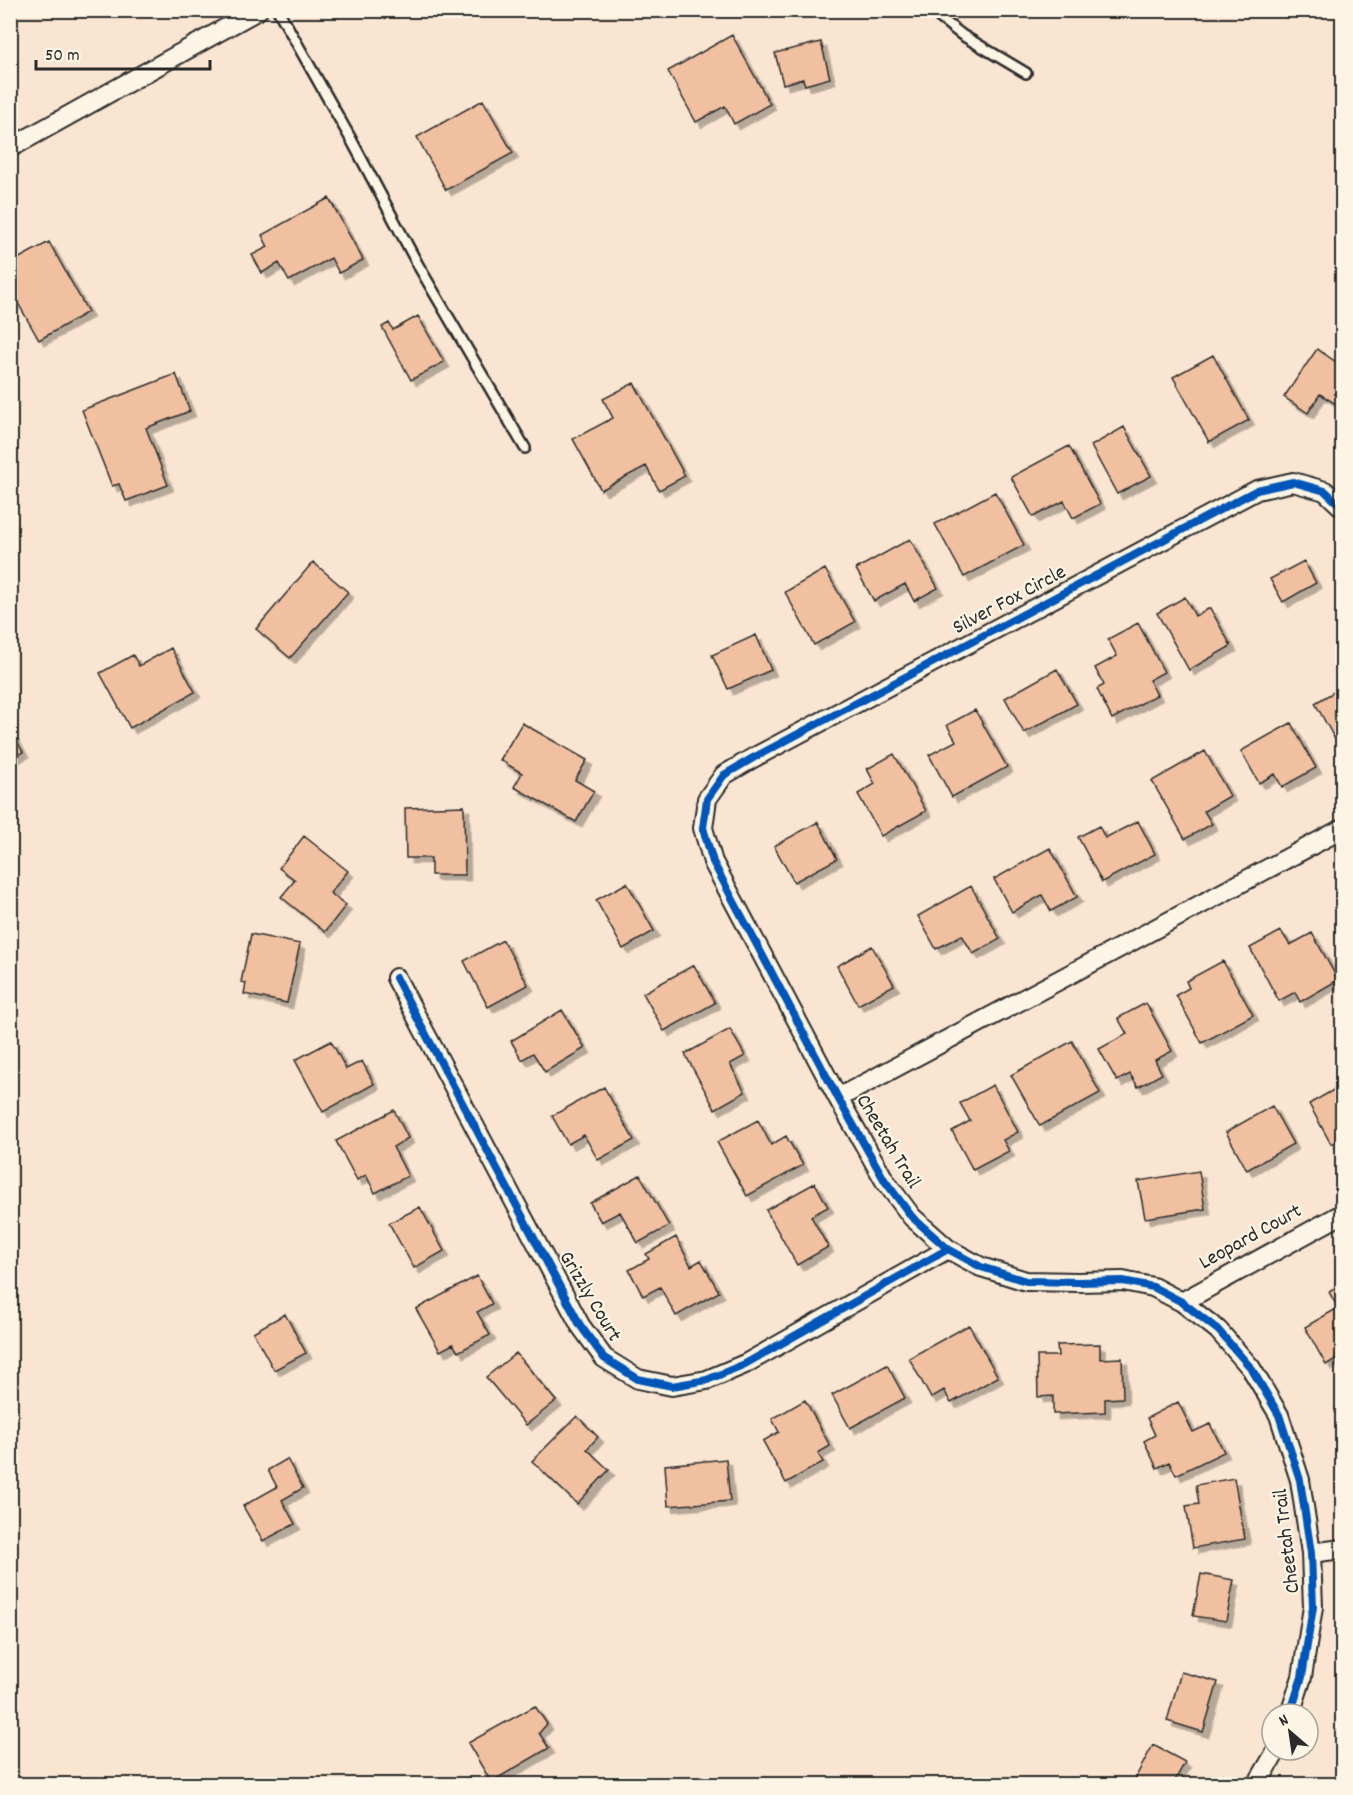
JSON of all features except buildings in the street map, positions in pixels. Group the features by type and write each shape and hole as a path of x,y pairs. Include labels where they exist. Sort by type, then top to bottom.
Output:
{"street":[{"path":"10,148 258,10"},
{"name":"Silver Fox Circle","path":"707,799 724,774 1257,490 1293,482 1325,490 1342,507"},
{"name":"Cheetah Trail","path":"707,799 703,828 713,862 838,1098 885,1181 912,1217 948,1249 981,1267 1026,1281 1123,1281 1153,1287 1182,1302 1218,1330 1251,1368 1279,1415 1300,1480 1311,1553 1313,1607 1302,1677 1294,1702"},
{"path":"838,1098 1342,829"},
{"name":"Grizzly Court","path":"396,978 580,1325 604,1358 638,1379 672,1386 707,1380 745,1364 948,1249"},
{"name":"Leopard Court","path":"1182,1302 1342,1215"},
{"path":"1311,1553 1342,1548"},
{"path":"1257,1785 1271,1762"}],"lane":[{"path":"278,10 352,141 418,265 525,448"},
{"path":"934,10 956,31 1026,73"}],"cycle path":[{"path":"1294,1702 1302,1677 1313,1607 1311,1553 1300,1480 1279,1415 1251,1368 1218,1330 1182,1302 1153,1287 1123,1281 1026,1281 981,1267 948,1249 912,1217 885,1181 838,1098 713,862 703,828 707,799 724,775 1257,490 1293,482 1325,491 1342,507"},
{"path":"396,978 580,1325 604,1358 638,1379 672,1386 707,1380 745,1364 948,1249"}]}
